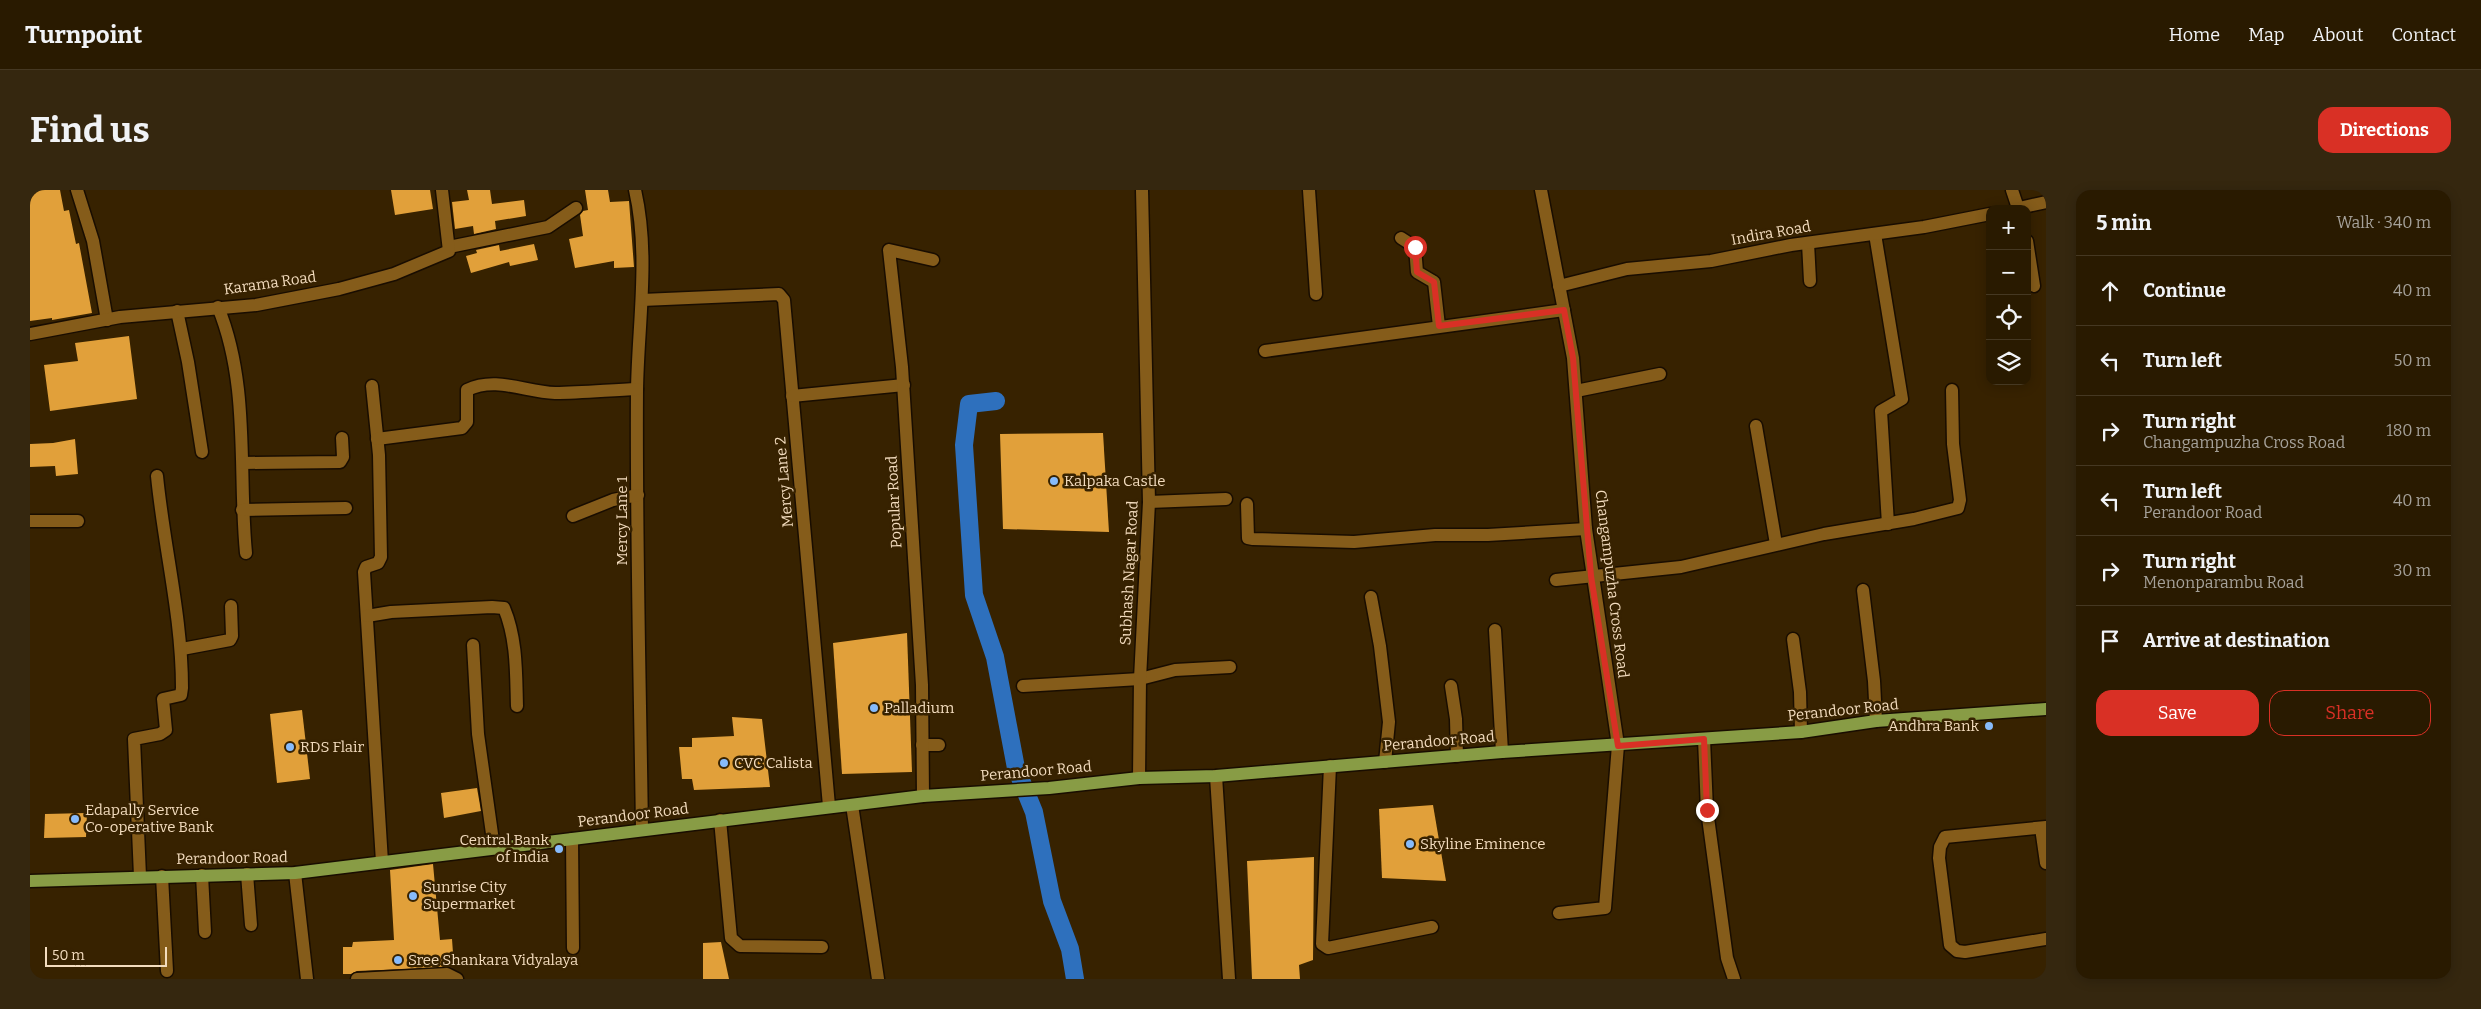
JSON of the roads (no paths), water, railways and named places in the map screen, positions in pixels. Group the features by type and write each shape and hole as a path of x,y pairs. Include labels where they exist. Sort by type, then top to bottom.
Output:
{"main road":[{"name":"Perandoor Road","path":"30,881 295,872 923,796 1049,788 1140,778 1216,776 1502,752 1618,746 1801,732 1876,721 2046,709"}],"street":[{"path":"77,190 93,241 107,320"},
{"path":"442,190 449,247 548,227 576,208"},
{"name":"Mercy Lane 1","path":"635,190 640,211 642,300 637,389 642,830"},
{"name":"Subhash Nagar Road","path":"1140,778 1140,678 1149,502 1142,190"},
{"path":"1309,190 1316,294"},
{"name":"Changampuzha Cross Road","path":"1541,190 1564,310 1576,391 1591,576 1618,746 1605,908 1559,913"},
{"path":"2012,190 2015,205"},
{"path":"2031,205 2046,202"},
{"name":"Indira Road","path":"1559,286 1627,269 1712,261 1808,243 1924,227 1986,215"},
{"path":"1875,234 1902,399 1881,411 1888,524"},
{"path":"1401,238 1415,247 1417,272 1434,282 1439,326"},
{"path":"1808,243 1810,281"},
{"name":"Karama Road","path":"30,334 107,320 177,311 256,305 339,289 394,274 446,253 449,247"},
{"name":"Popular Road","path":"923,796 922,685 904,385 889,250 933,260"},
{"path":"2028,250 2034,286"},
{"name":"Mercy Lane 2","path":"642,300 779,294 784,300 828,806"},
{"path":"218,307 225,325 238,386 243,462 242,510 246,553"},
{"path":"1265,351 1564,310"},
{"path":"177,311 188,362 202,452"},
{"path":"1576,391 1660,374"},
{"path":"377,438 462,428 467,422 467,390 472,388 506,384 554,393 637,389"},
{"path":"792,396 904,385"},
{"path":"372,386 377,438 382,557 378,563 366,567 367,616 382,862"},
{"path":"1556,580 1681,567 1776,544 1888,524 1958,508 1960,500 1953,444 1952,390"},
{"path":"1756,426 1776,544"},
{"path":"243,462 340,462 343,457 342,438"},
{"path":"140,876 134,739 160,734 166,730 163,700 181,695 182,649 156,476"},
{"path":"573,516 613,500 638,495"},
{"path":"1149,502 1226,499"},
{"path":"1247,504 1246,531 1248,538 1253,540 1354,542 1435,535 1488,535 1586,529"},
{"path":"242,510 346,508"},
{"path":"30,521 78,521"},
{"path":"1863,590 1874,681 1876,721"},
{"path":"1371,597 1380,646 1389,722 1385,762"},
{"path":"182,649 230,640 232,636 231,606"},
{"path":"367,616 391,612 504,608 512,634 515,658 516,706"},
{"path":"1495,630 1502,752"},
{"path":"1793,639 1800,692 1801,732"},
{"path":"473,645 478,734 494,848"},
{"path":"1023,686 1140,678 1174,670 1230,667"},
{"path":"1451,686 1456,719 1457,756"},
{"path":"1704,739 1707,810 1727,958 1734,979"},
{"path":"922,745 939,745"},
{"path":"1330,766 1322,944 1328,948 1432,927"},
{"path":"1216,776 1229,979"},
{"path":"852,805 878,979"},
{"path":"720,820 731,938 740,946 822,947"},
{"path":"2046,863 2044,827 1945,837 1940,847 1939,858 1950,945 1957,951 1966,952 2046,939"},
{"path":"572,839 573,948"},
{"path":"295,872 307,979"},
{"path":"247,874 251,925"},
{"path":"202,875 205,932"},
{"path":"162,876 167,971"},
{"path":"357,979 447,974 457,979"}],"waterway":[{"path":"996,401 969,404 964,445 974,595 995,657 1016,768 1034,812 1052,901 1070,949 1075,979"}],"place":[{"name":"Kalpaka Castle","path":"1054,481"},
{"name":"Palladium","path":"874,708"},
{"name":"Andhra Bank","path":"1989,726"},
{"name":"RDS Flair","path":"290,747"},
{"name":"CVC Calista","path":"724,763"},
{"name":"Edapally Service Co-operative Bank","path":"75,819"},
{"name":"Skyline Eminence","path":"1410,844"},
{"name":"Central Bank of India","path":"559,849"},
{"name":"Sunrise City Supermarket","path":"413,896"},
{"name":"Sree Shankara Vidyalaya","path":"398,960"}]}
